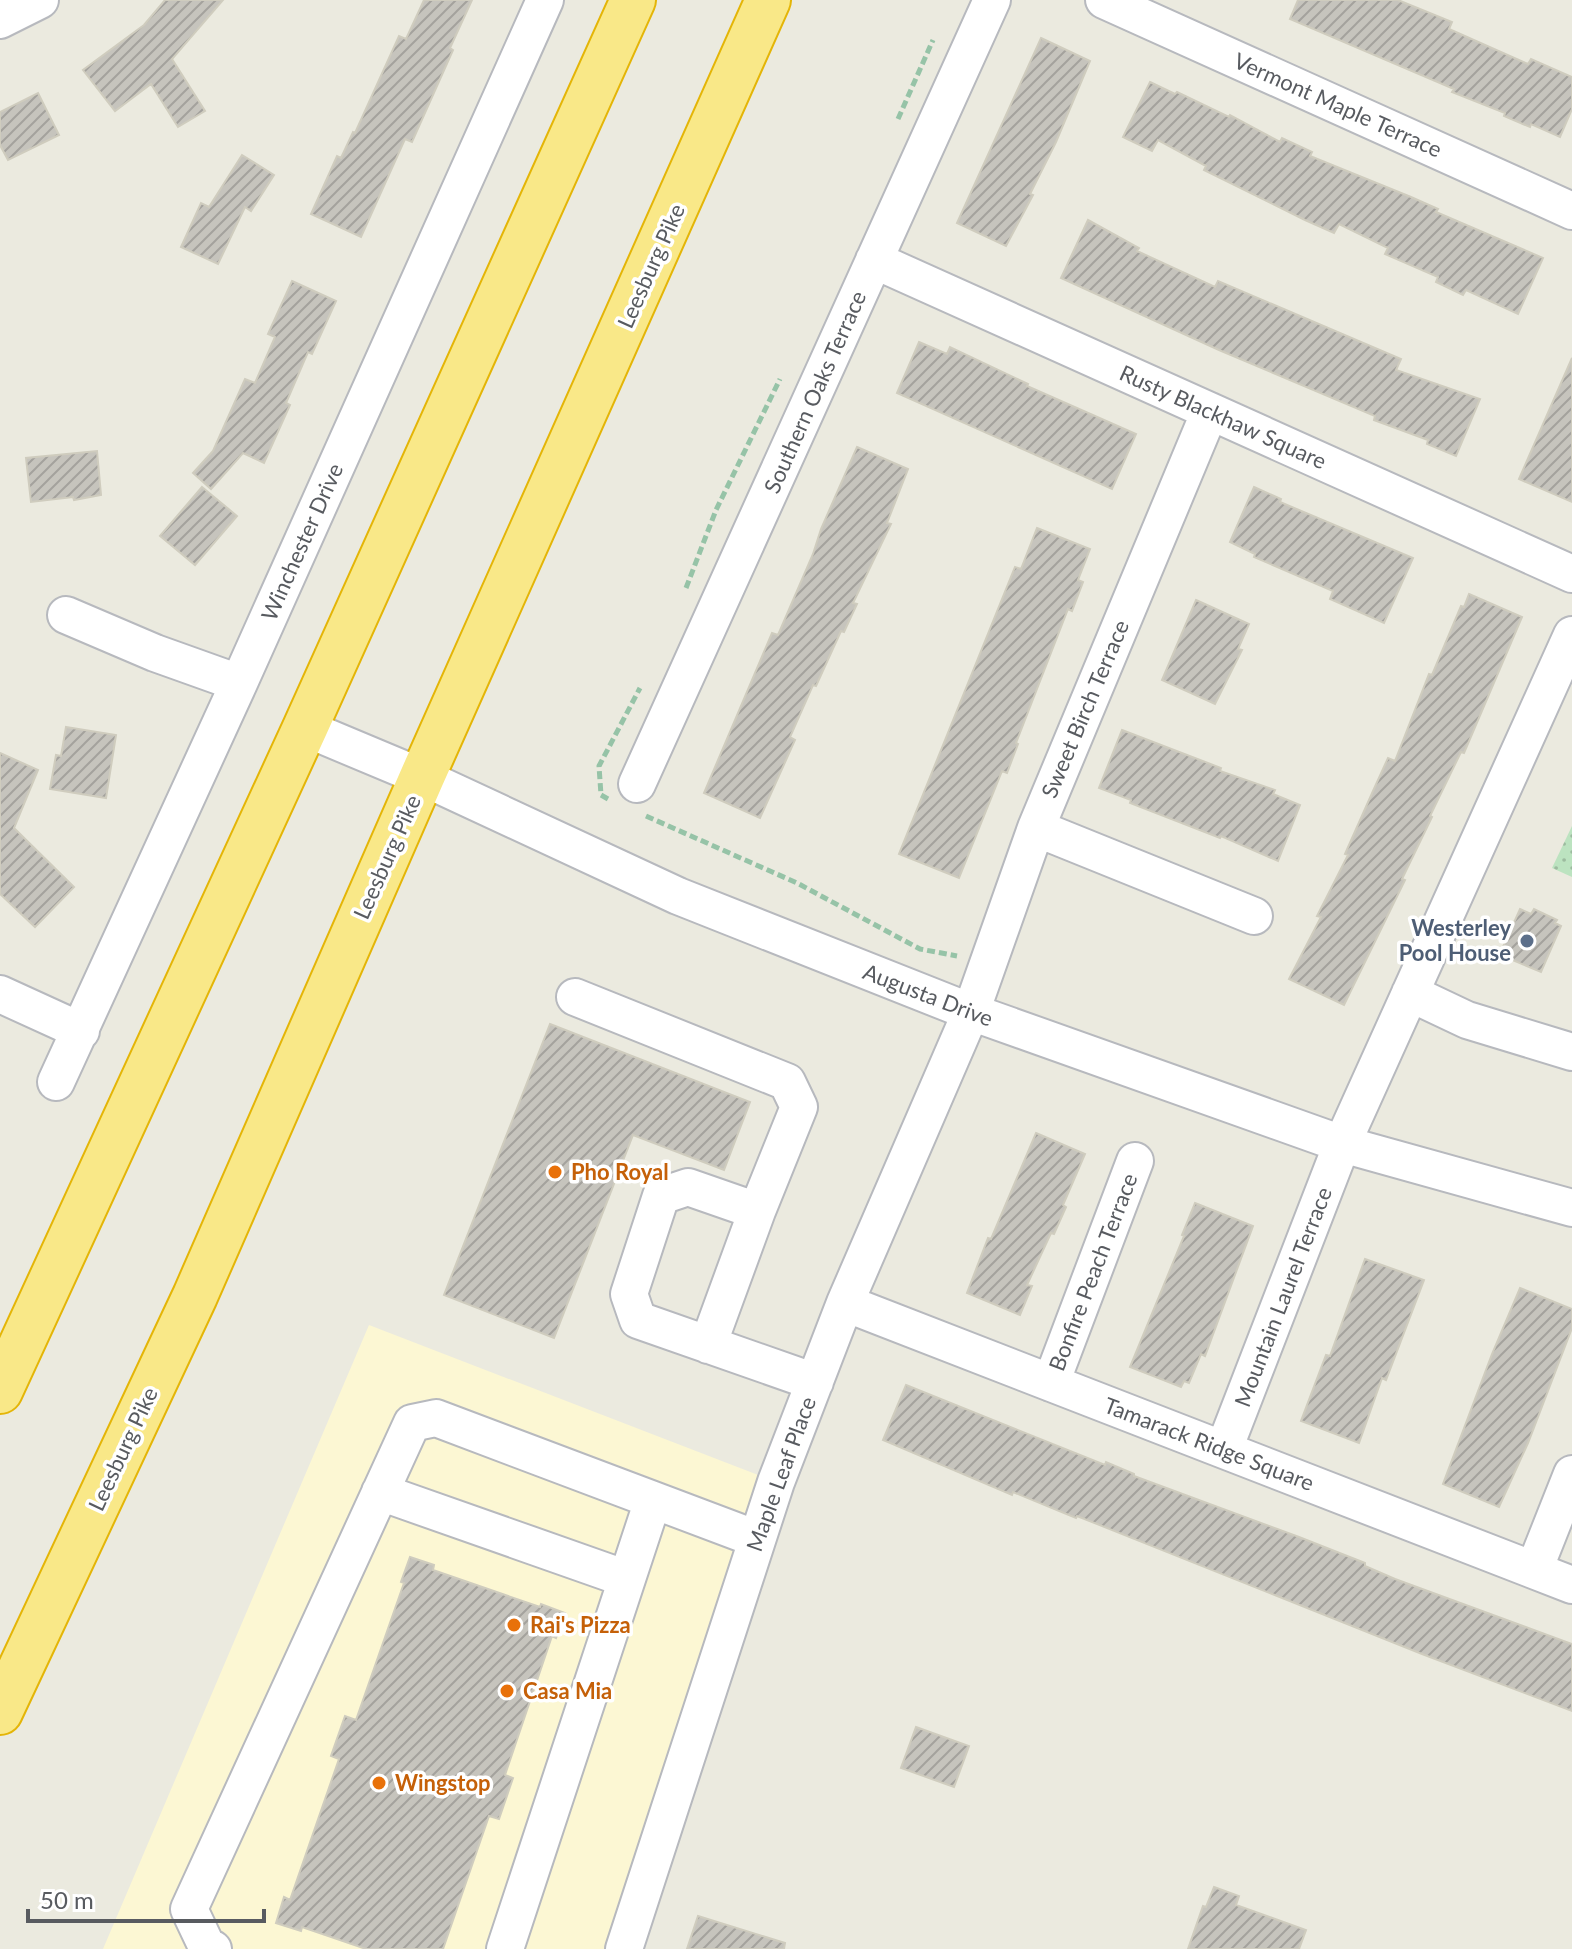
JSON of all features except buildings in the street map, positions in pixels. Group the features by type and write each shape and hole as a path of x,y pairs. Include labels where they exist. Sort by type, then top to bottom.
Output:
{"highway":[{"path":"5,1367 305,728 633,0"},
{"name":"Leesburg Pike","path":"0,1712 195,1296 768,0"}],"street":[{"path":"0,20 40,0"},
{"name":"Winchester Drive","path":"56,1082 239,683 545,0"},
{"name":"Southern Oaks Terrace","path":"632,800 992,0"},
{"name":"Vermont Maple Terrace","path":"1104,0 1572,211"},
{"name":"Rusty Blackhaw Square","path":"874,260 1572,574"},
{"name":"Sweet Birch Terrace","path":"971,1012 1036,828 1210,411"},
{"path":"66,615 155,653 239,683"},
{"path":"1342,1144 1572,635"},
{"name":"Augusta Drive","path":"305,728 422,777 678,896 971,1012 1342,1144 1572,1208"},
{"path":"1036,828 1254,916"},
{"path":"1410,993 1467,1020 1572,1052"},
{"path":"0,994 81,1031"},
{"path":"575,997 787,1082 799,1107 708,1345"},
{"name":"Maple Leaf Place","path":"624,1949 776,1482 845,1303 971,1012"},
{"name":"Mountain Laurel Terrace","path":"1224,1449 1342,1144"},
{"name":"Bonfire Peach Terrace","path":"1051,1383 1135,1161"},
{"path":"757,1211 688,1187 661,1196 629,1294 638,1320 815,1382"},
{"name":"Tamarack Ridge Square","path":"845,1303 1572,1585"},
{"path":"213,1949 207,1947 189,1909 412,1423 436,1418 757,1539"},
{"path":"1534,1570 1572,1474"},
{"path":"380,1492 627,1579"},
{"path":"505,1949 653,1500"}],"path":[{"path":"896,125 939,28"},
{"path":"684,596 716,510 782,375"},
{"path":"644,681 599,766 601,795 632,800 920,949 988,966"}],"shaded area":[{"path":"369,1325 776,1482 624,1949 103,1949"}],"green space":[{"path":"1572,826 1572,877 1552,868"}],"place":[{"name":"Westerley Pool House","path":"1527,941"},
{"name":"Pho Royal","path":"555,1172"},
{"name":"Rai's Pizza","path":"514,1625"},
{"name":"Casa Mia","path":"507,1691"},
{"name":"Wingstop","path":"379,1783"}]}
